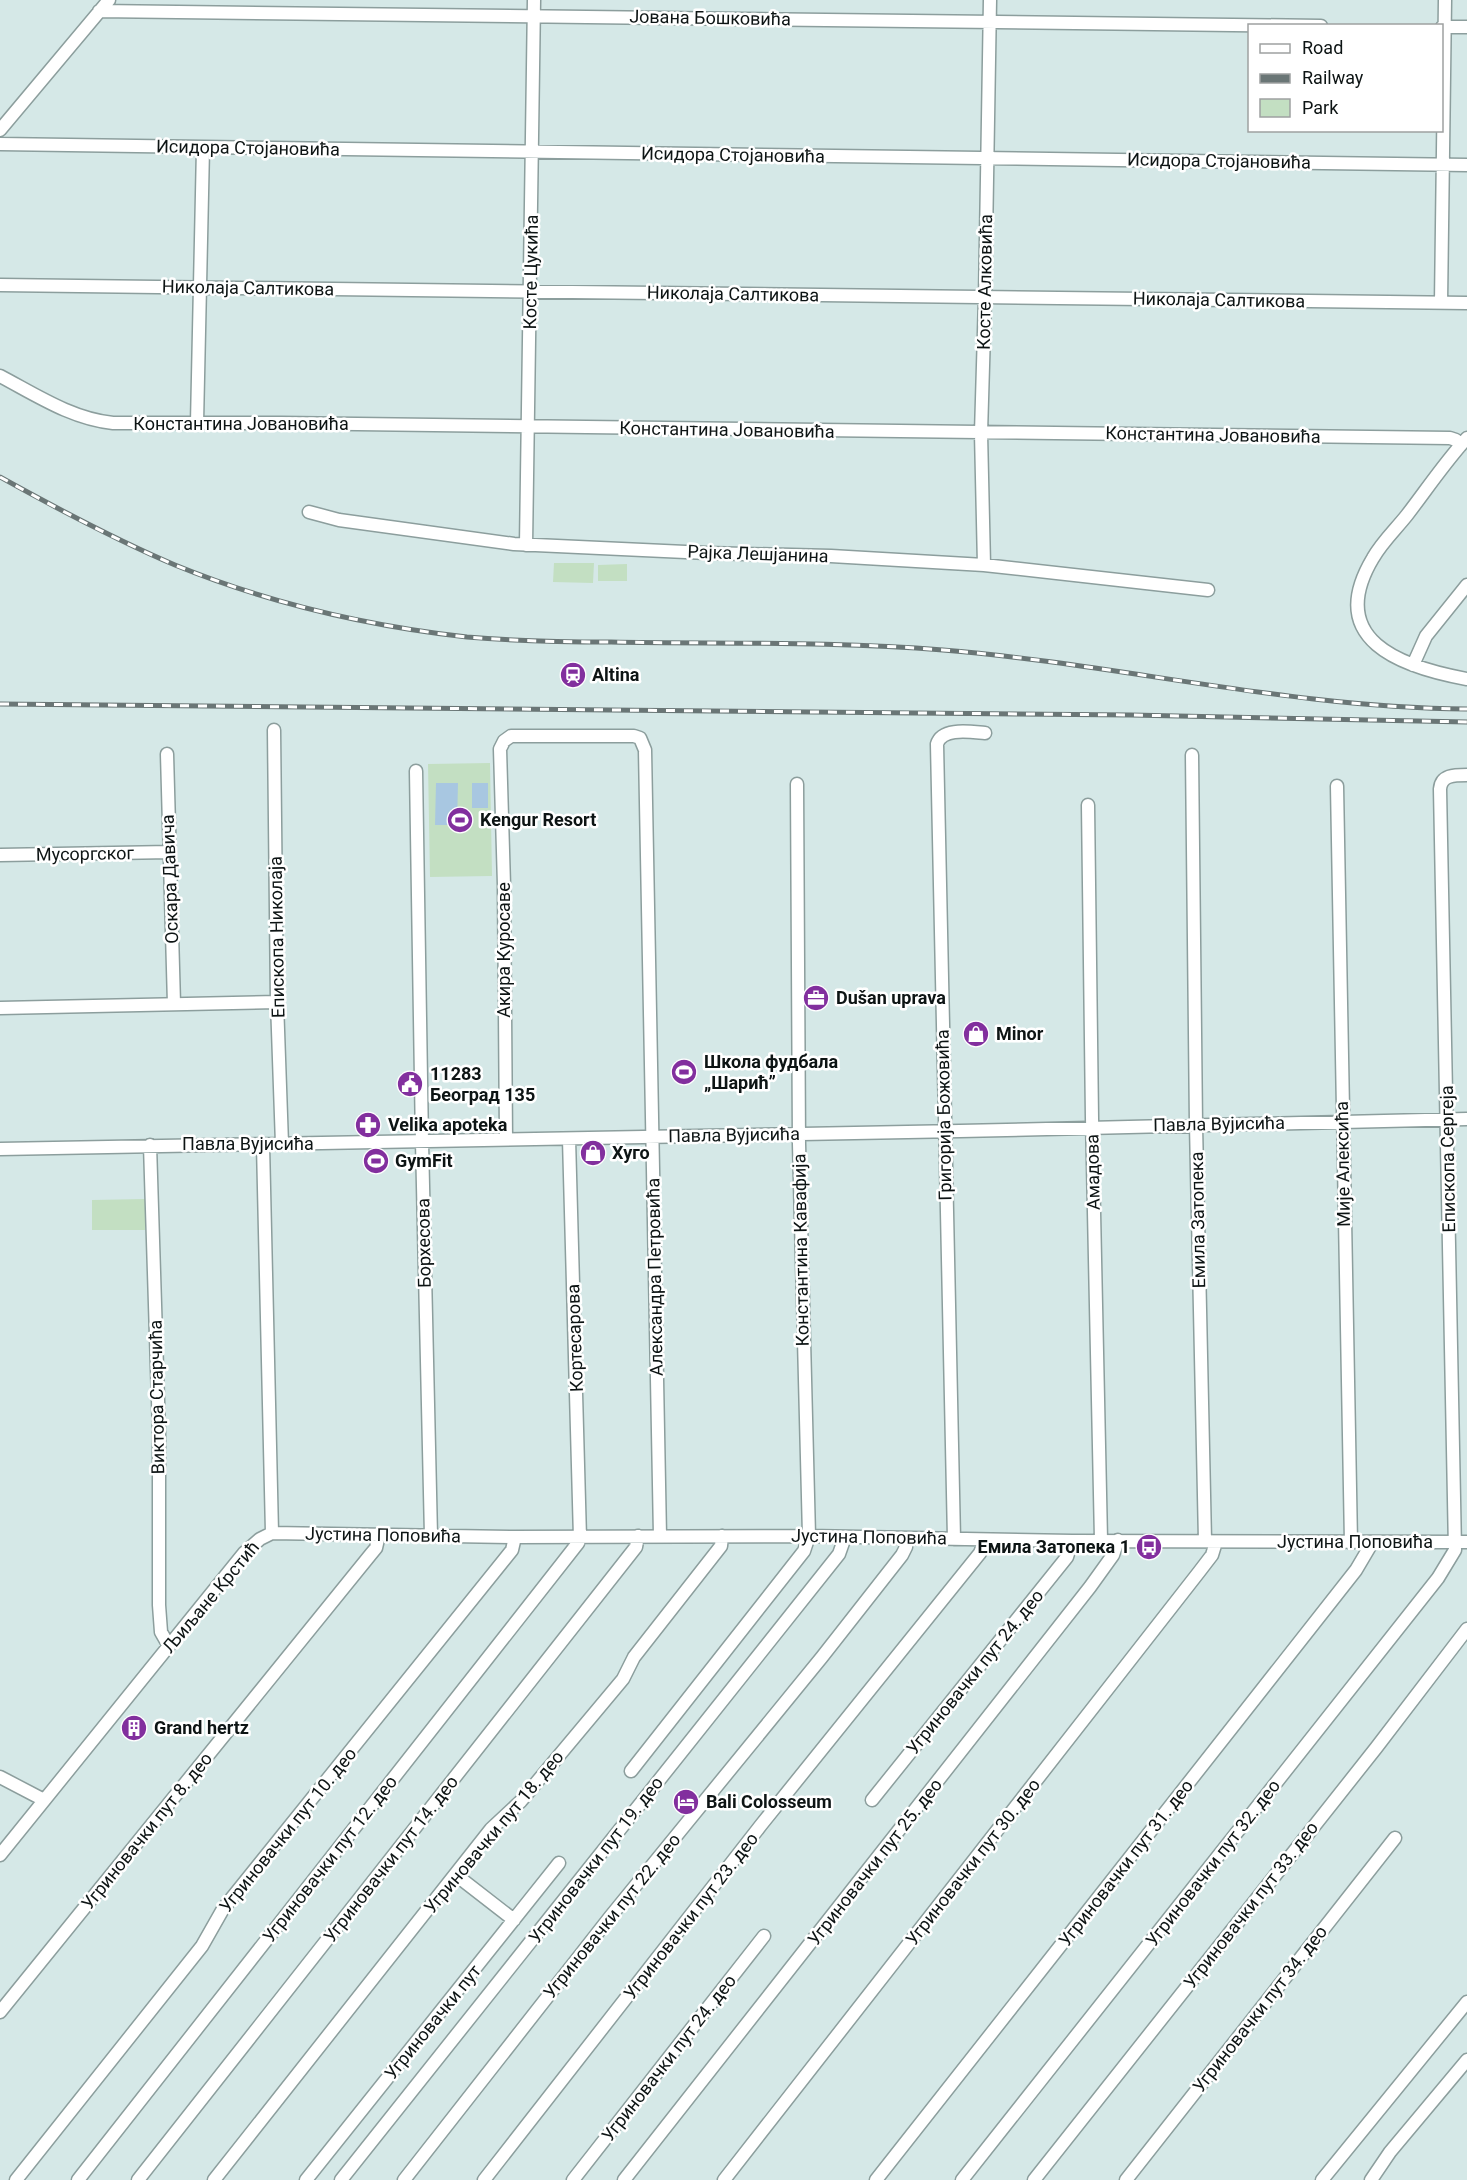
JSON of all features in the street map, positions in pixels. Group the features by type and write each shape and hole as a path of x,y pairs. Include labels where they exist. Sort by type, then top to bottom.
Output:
{"street":[{"path":"0,130 109,0"},
{"name":"Косте Цукића","path":"526,545 534,0"},
{"name":"Косте Алковића","path":"984,565 981,433 986,298 990,0"},
{"path":"1441,303 1445,0"},
{"name":"Јована Бошковића","path":"99,11 1248,25"},
{"path":"1443,27 1467,27"},
{"name":"Исидора Стојановића","path":"0,144 1467,165"},
{"path":"197,423 203,148"},
{"name":"Николаја Салтикова","path":"0,285 1467,303"},
{"name":"Константина Јовановића","path":"0,376 73,413 93,420 113,423 1450,438 1463,442"},
{"path":"1463,442 1381,546 1366,572 1359,595 1357,617 1368,635 1383,650 1413,665 1467,679"},
{"name":"Рајка Лешјанина","path":"309,512 339,520 526,545 706,554 831,556 984,565 1208,590"},
{"path":"1413,665 1426,636 1467,585"},
{"name":"Епископа Николаја","path":"274,730 277,1002 282,1144"},
{"name":"Григорија Божовића","path":"954,1539 937,744 946,734 985,733"},
{"name":"Александра Петровића","path":"500,762 500,749 504,741 512,736 626,736 640,738 643,744 646,766 660,1536"},
{"name":"Оскара Давича","path":"167,754 174,1004"},
{"name":"Емила Затопека","path":"1192,755 1196,1125 1211,1541"},
{"name":"Акира Куросаве","path":"500,762 504,885 506,1139"},
{"name":"Борхесова","path":"416,771 431,1536"},
{"name":"Епископа Сергеја","path":"1461,1542 1440,783 1444,778 1467,775"},
{"name":"Константина Кавафија","path":"797,784 799,1133 808,1536"},
{"name":"Мије Алексића","path":"1337,786 1351,1543"},
{"name":"Амадова","path":"1088,805 1101,1540"},
{"name":"Мусоргског","path":"0,855 170,852"},
{"path":"0,1008 277,1002"},
{"name":"Павла Вујисића","path":"0,1149 1467,1119"},
{"name":"Кортесарова","path":"569,1139 580,1538"},
{"name":"Виктора Старчића","path":"150,1145 159,1432 159,1605 162,1635 169,1646"},
{"name":"Љиљане Крстић","path":"0,1855 244,1553 260,1539 272,1533 263,1145"},
{"name":"Јустина Поповића","path":"272,1533 580,1538 808,1536 1072,1541 1461,1542"},
{"name":"Угриновачки пут 8. део","path":"0,2012 371,1554 379,1535"},
{"name":"Угриновачки пут 14. део","path":"138,2180 561,1644 636,1547 638,1536"},
{"name":"Угриновачки пут 18. део","path":"214,2180 491,1829 521,1801 623,1679 634,1657 721,1546 722,1536"},
{"path":"631,1771 804,1551 808,1536"},
{"name":"Угриновачки пут 10. део","path":"16,2180 202,1946 223,1909 512,1550 515,1537"},
{"name":"Угриновачки пут 19. део","path":"341,2180 832,1562 843,1547 845,1537"},
{"name":"Угриновачки пут 12. део","path":"78,2180 566,1561 580,1538"},
{"name":"Угриновачки пут 22. део","path":"404,2180 610,1917 882,1581 905,1551 907,1538"},
{"name":"Угриновачки пут 23. део","path":"484,2180 761,1826 980,1553 985,1539"},
{"name":"Угриновачки пут 25. део","path":"624,2180 1090,1587 1113,1555 1118,1540"},
{"name":"Угриновачки пут 24. део","path":"872,1800 1067,1557 1072,1541"},
{"name":"Угриновачки пут 30. део","path":"724,2180 1212,1555 1211,1541"},
{"name":"Угриновачки пут 32. део","path":"962,2180 1438,1578 1461,1542"},
{"name":"Угриновачки пут 31. део","path":"876,2180 1356,1570 1370,1543"},
{"name":"Угриновачки пут 33. део","path":"1034,2180 1376,1748 1467,1629"},
{"path":"0,1777 44,1800"},
{"name":"Угриновачки пут 34. део","path":"1126,2180 1395,1838"},
{"name":"Угриновачки пут","path":"306,2180 559,1863"},
{"path":"456,1875 514,1920"},
{"name":"Угриновачки пут 24. део","path":"573,2180 764,1936"},
{"path":"1322,2180 1467,2002"},
{"path":"1371,2180 1390,2152 1467,2060"}],"green space":[{"path":"554,563 594,563 593,583 553,582"},
{"path":"627,564 627,581 598,581 598,565"},
{"name":"Kengur Resort","path":"490,763 492,876 430,877 428,764"},
{"path":"145,1199 145,1230 92,1230 92,1200"}],"water":[{"path":"436,783 458,783 457,825 435,825"},
{"path":"472,783 488,783 488,808 472,808"}],"railway":[{"path":"0,477 131,545 210,579 319,611 430,632 467,637 575,642 818,644 943,650 1074,665 1270,694 1401,707 1467,709"},
{"path":"0,704 1131,715 1467,722"}],"place":[{"name":"Altina","path":"573,675"},
{"name":"Kengur Resort","path":"460,820"},
{"name":"Dušan uprava","path":"816,998"},
{"name":"Minor","path":"976,1034"},
{"name":"Школа фудбала „Шарић”","path":"684,1072"},
{"name":"11283 Београд 135","path":"410,1084"},
{"name":"Velika apoteka","path":"368,1125"},
{"name":"Хуго","path":"593,1153"},
{"name":"GymFit","path":"376,1161"},
{"name":"Емила Затопека 1","path":"1149,1547"},
{"name":"Grand hertz","path":"134,1728"},
{"name":"Bali Colosseum","path":"686,1802"}]}
